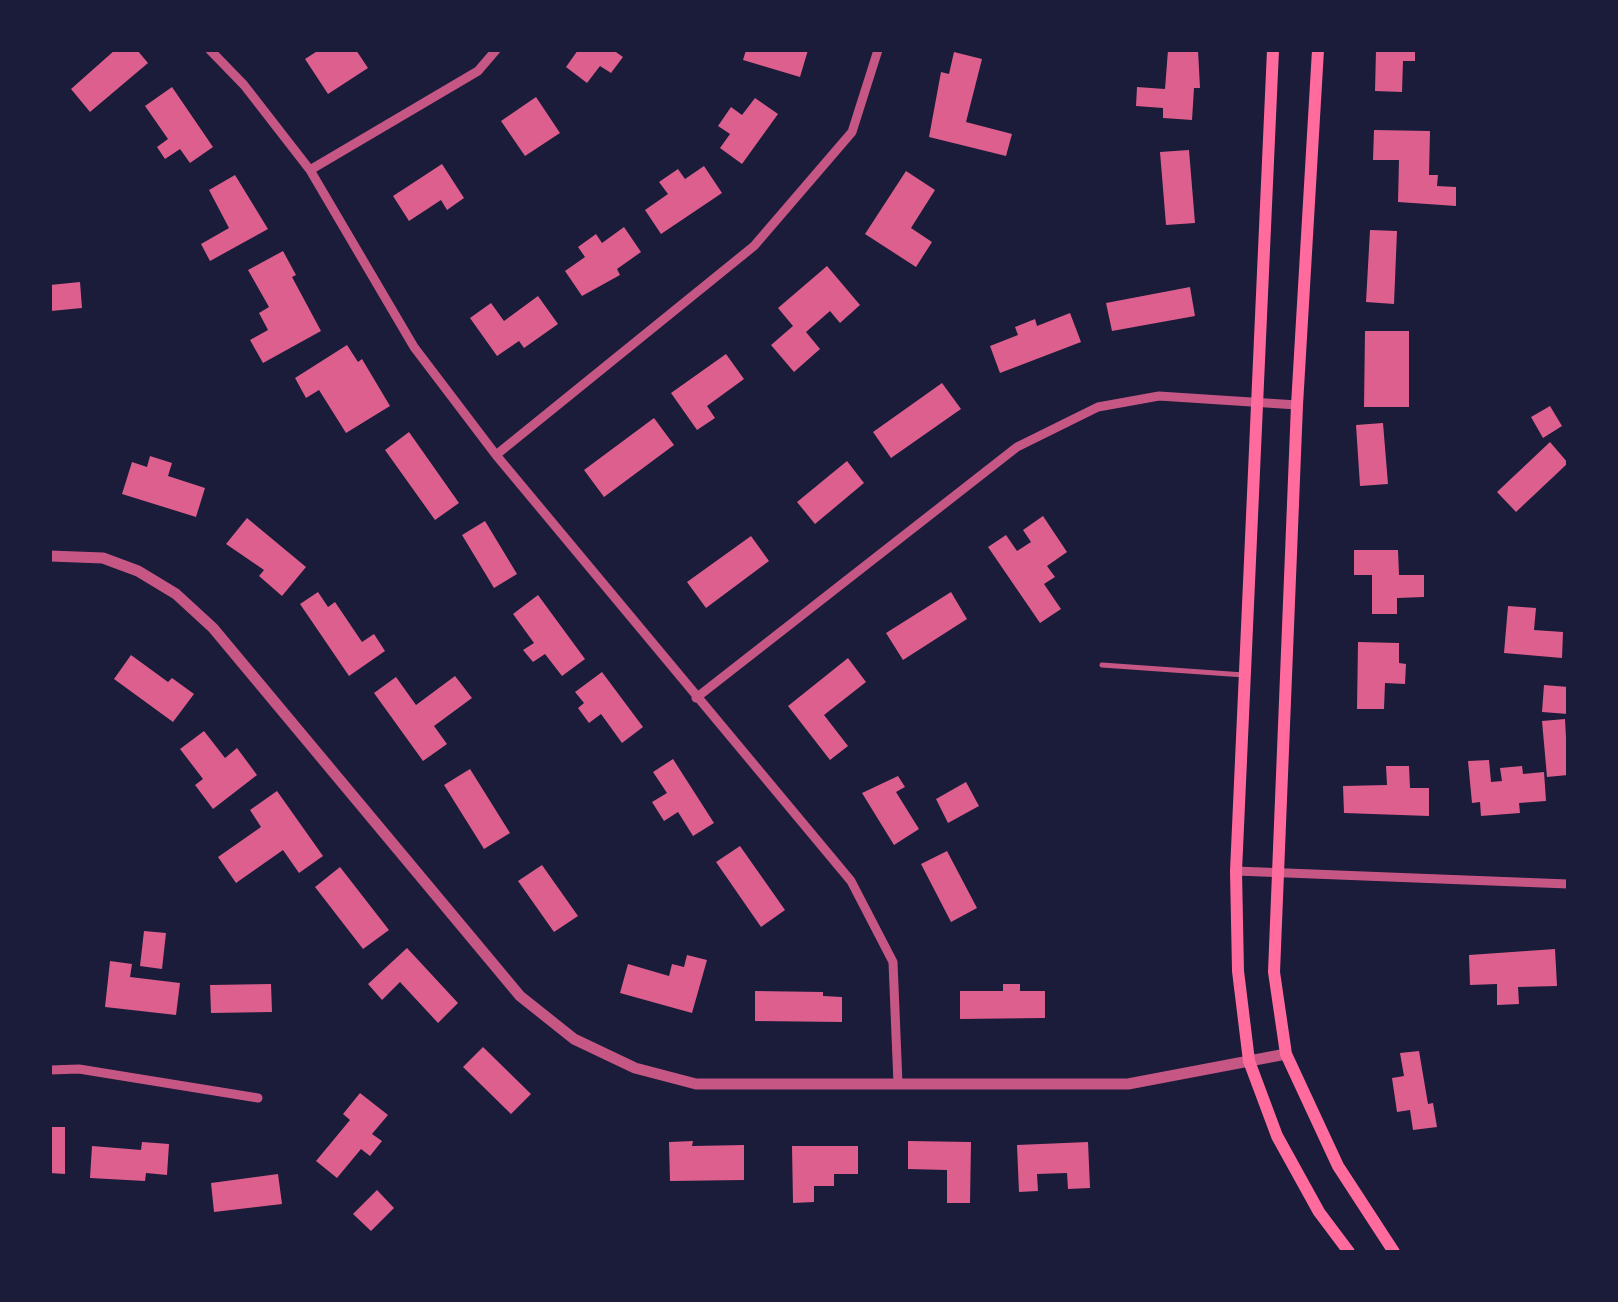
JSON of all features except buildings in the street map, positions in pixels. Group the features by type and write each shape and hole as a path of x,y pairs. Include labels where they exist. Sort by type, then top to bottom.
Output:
{"main road":[{"path":"1273,50 1236,871 1238,970 1249,1061 1277,1136 1320,1212 1349,1252"},
{"path":"1318,50 1297,405 1274,972 1286,1054 1338,1166 1394,1252"}],"street":[{"path":"210,50 244,85 310,170 414,347 496,456 851,881 878,926 893,962 898,1084"},
{"path":"310,170 478,71 496,50"},
{"path":"496,456 754,246 852,132 878,50"},
{"path":"696,698 1017,447 1098,406 1159,396 1297,405"},
{"path":"50,556 103,558 138,571 176,594 213,628 520,996 574,1039 636,1068 696,1084 1128,1084 1286,1054"},
{"path":"1236,871 1568,884"},
{"path":"50,1070 78,1069 258,1098"}],"lane":[{"path":"1102,665 1244,675"}]}
